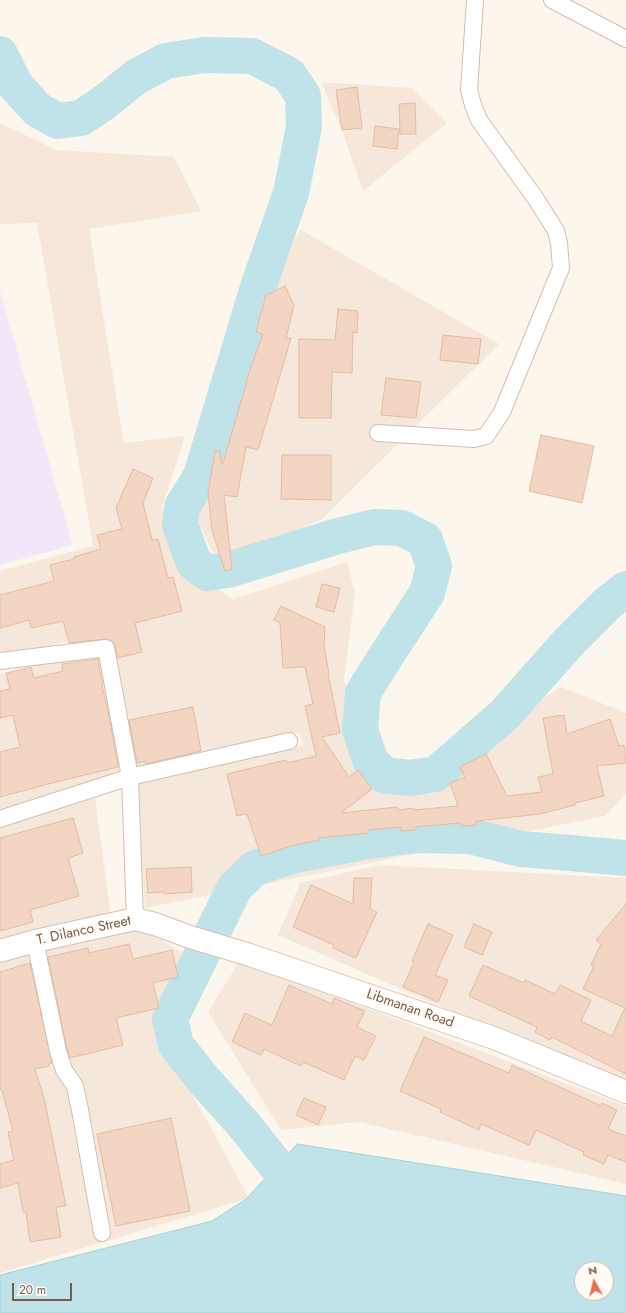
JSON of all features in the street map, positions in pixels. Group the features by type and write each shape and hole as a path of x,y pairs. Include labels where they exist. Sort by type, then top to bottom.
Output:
{"main road":[{"name":"T. Dilanco Street","path":"0,951 35,941 135,919 155,924 190,937"},
{"name":"Libmanan Road","path":"190,937 250,954 494,1038 626,1092"}],"street":[{"path":"378,433 474,439 486,436 502,412 561,268 559,243 556,231 536,199 479,120 473,105 469,90 475,0"},
{"path":"552,0 626,40"},
{"path":"0,661 106,648 130,777 135,919"},
{"path":"0,819 130,777 289,741"},
{"path":"35,941 58,1051 64,1070 75,1086 102,1233"}],"shaded area":[{"path":"321,82 412,88 447,123 363,191 342,130"},
{"path":"0,123 57,150 174,157 201,211 89,229 124,443 185,436 162,508 179,562 233,599 347,562 355,592 344,681 398,796 561,687 626,713 626,794 605,816 145,908 135,781 303,745 300,733 134,773 109,631 0,658 0,571 93,546 37,223 0,224"},
{"path":"301,230 499,344 321,520 217,561 193,511 232,404 259,304 281,259"},
{"path":"0,291 73,545 0,565"},
{"path":"99,650 126,773 0,811 0,674"},
{"path":"95,798 111,917 0,947 0,825"},
{"path":"380,865 626,878 626,1088 278,935 300,883"},
{"path":"142,928 186,955 159,1032 249,1198 0,1273 0,961"},
{"path":"240,960 626,1106 626,1184 359,1122 281,1130 208,1012"}],"water":[{"path":"297,1144 626,1196 626,1313 0,1313 0,1275 212,1221 246,1199"}],"building":[{"path":"357,87 362,128 342,130 336,90"},
{"path":"415,103 416,134 400,134 399,104"},
{"path":"375,126 399,129 397,149 373,146"},
{"path":"285,286 294,305 286,338 291,338 258,450 246,447 237,497 224,495 232,569 225,571 212,530 208,493 215,451 220,451 221,463 223,463 246,381 263,334 256,332 266,295"},
{"path":"338,309 358,311 357,333 353,332 352,373 332,372 331,418 299,418 299,339 335,340"},
{"path":"443,335 481,339 478,364 440,360"},
{"path":"386,378 421,382 416,418 381,415"},
{"path":"541,435 594,446 582,503 529,491"},
{"path":"282,455 331,455 331,500 281,499"},
{"path":"133,469 153,478 143,503 152,540 158,539 168,578 173,577 182,611 135,623 142,652 118,658 115,646 109,639 69,643 63,621 31,628 29,620 0,628 0,595 54,581 50,565 74,559 74,557 101,549 97,535 122,529 116,508"},
{"path":"322,584 340,588 334,612 316,607"},
{"path":"281,606 325,627 324,645 328,674 340,733 322,737 349,777 358,770 372,789 341,813 397,807 398,810 414,808 414,810 458,806 450,783 465,777 460,767 486,754 507,796 542,792 538,777 553,774 543,718 564,715 567,734 610,719 619,746 624,745 626,763 597,766 604,796 540,814 476,821 476,825 461,826 460,823 416,827 416,830 401,831 401,827 368,830 368,833 318,838 319,840 291,846 261,856 247,814 237,816 227,774 286,760 287,763 316,756 305,706 313,704 305,667 283,668 280,623 274,620"},
{"path":"98,659 118,767 0,797 0,752 20,747 13,715 0,718 0,691 10,689 6,673 31,667 34,678 63,671 62,664"},
{"path":"193,707 201,751 146,764 146,761 137,763 129,720"},
{"path":"73,818 83,853 68,858 79,896 30,910 33,922 0,931 0,838"},
{"path":"191,867 192,892 164,894 164,892 148,893 146,869"},
{"path":"354,878 372,878 370,909 377,912 356,958 333,948 334,945 293,927 311,885 353,904"},
{"path":"626,904 626,1074 552,1037 550,1040 535,1032 537,1027 469,996 483,965 524,983 525,980 555,994 560,985 591,1000 581,1021 612,1036 625,1008 583,989 594,966 591,965 601,944 596,940"},
{"path":"428,924 453,935 435,975 448,980 438,1002 403,987 414,962 412,961"},
{"path":"474,924 492,932 482,955 464,947"},
{"path":"129,944 133,959 172,950 178,977 153,983 159,1008 116,1018 123,1045 70,1058 48,957 88,948 89,953"},
{"path":"30,963 52,1063 49,1064 49,1066 35,1069 44,1098 66,1206 56,1207 61,1237 30,1242 26,1212 23,1212 18,1183 0,1188 0,1164 14,1160 8,1132 13,1131 2,1090 0,1090 0,972"},
{"path":"289,985 332,1004 334,998 365,1011 357,1027 376,1036 364,1060 355,1056 344,1080 303,1062 301,1066 264,1049 261,1055 232,1042 245,1013 272,1025"},
{"path":"424,1037 509,1073 512,1065 601,1106 602,1103 617,1110 608,1129 626,1136 626,1162 608,1155 604,1164 583,1155 584,1152 536,1130 529,1145 481,1124 479,1130 440,1112 441,1109 400,1091"},
{"path":"304,1098 326,1107 318,1125 296,1115"},
{"path":"171,1118 190,1211 116,1226 97,1134"}],"waterway":[{"path":"0,54 16,86 38,110 58,121 81,118 102,104 136,77 166,61 204,55 252,56 289,75 303,96 304,127 291,193 259,284 201,476 182,507 180,525 194,563 207,573 228,570 338,536 375,527 402,528 425,540 434,566 427,593 363,693 360,730 371,762 384,775 410,778 436,774 505,714 568,643 608,603 626,589"},
{"path":"307,1204 244,1125 204,1080 176,1045 170,1019 235,887 255,868 295,855 363,842 414,835 470,836 521,849 626,858"}]}
